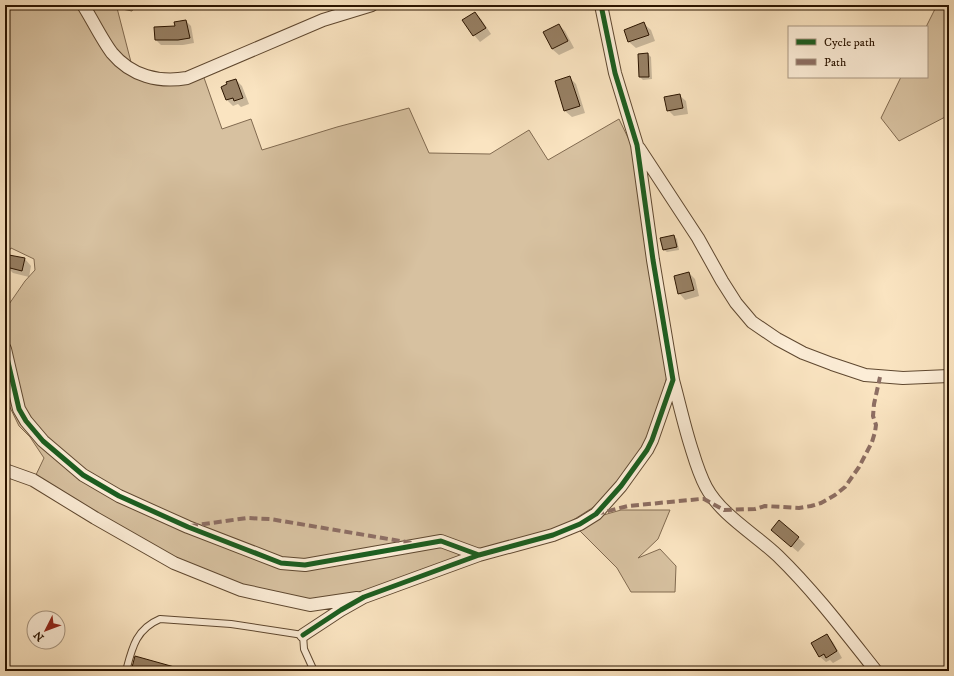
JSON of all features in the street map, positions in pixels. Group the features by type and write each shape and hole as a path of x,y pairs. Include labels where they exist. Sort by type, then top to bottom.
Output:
{"street":[{"path":"83,5 112,53 132,70 147,76 164,80 187,78 323,20 372,5"},
{"path":"601,5 615,73 637,145 673,380 697,467 706,487 714,499 724,510 777,555 803,582 876,671"},
{"path":"637,145 698,238 722,281 752,322 777,339 803,353 865,375 903,378 949,376"},
{"path":"5,349 19,409 26,421 43,441 83,475 119,496 188,527 281,563 289,564 305,565 441,540 478,555"},
{"path":"303,635 364,597 478,555 553,535 580,524 596,514 624,483 647,450 652,440 673,380"},
{"path":"5,470 33,480 95,518 174,563 241,590 310,605 364,597"}],"lane":[{"path":"126,671 132,649 141,632 149,624 160,619 231,624 303,635 304,649 314,671"}],"shaded area":[{"path":"5,5 135,5 132,11 117,8 132,66 166,76 202,72 222,129 251,119 262,150 337,127 409,108 429,153 490,154 529,130 548,160 619,119 631,144 667,376 651,439 625,482 592,508 562,527 382,588 312,604 288,599 175,562 34,479 44,458 30,437 19,426 5,397 5,310 25,281 35,270 34,259 11,248 5,257"},
{"path":"937,5 949,5 949,115 899,141 881,118 901,78 928,78 928,26 926,26"},
{"path":"621,510 670,510 658,539 638,558 660,549 676,566 675,592 631,592 617,568 575,526 593,518"}],"building":[{"path":"475,12 486,28 473,36 462,20"},
{"path":"186,20 190,38 178,40 155,40 154,27 175,26 174,22"},
{"path":"644,22 649,35 628,42 624,30"},
{"path":"559,24 568,41 552,49 543,32"},
{"path":"648,53 649,77 639,77 638,54"},
{"path":"570,76 580,106 564,111 555,81"},
{"path":"236,79 243,98 234,101 233,98 226,100 221,87 227,84 226,82"},
{"path":"680,94 683,108 667,111 664,97"},
{"path":"674,235 677,247 663,250 660,238"},
{"path":"9,255 25,258 22,271 6,267"},
{"path":"689,272 694,290 678,294 674,276"},
{"path":"779,520 799,537 791,547 771,530"},
{"path":"827,634 837,651 826,658 824,654 819,657 811,643"},
{"path":"135,656 178,668 177,671 131,671"}],"marked path":[{"path":"596,514 628,506 700,499 704,499 724,510 755,509 765,506 799,508 821,503 845,487 859,467 872,442 876,425 873,416 874,404 880,377"},
{"path":"190,526 247,518 270,519 412,543"}],"cycle path":[{"path":"303,635 364,597 479,555 553,535 580,524 596,514 621,486 647,450 652,440 673,380 653,260 637,145 615,73 601,5"},
{"path":"5,349 19,409 26,421 43,441 83,475 119,496 188,527 281,563 305,565 441,541 479,555"}]}
